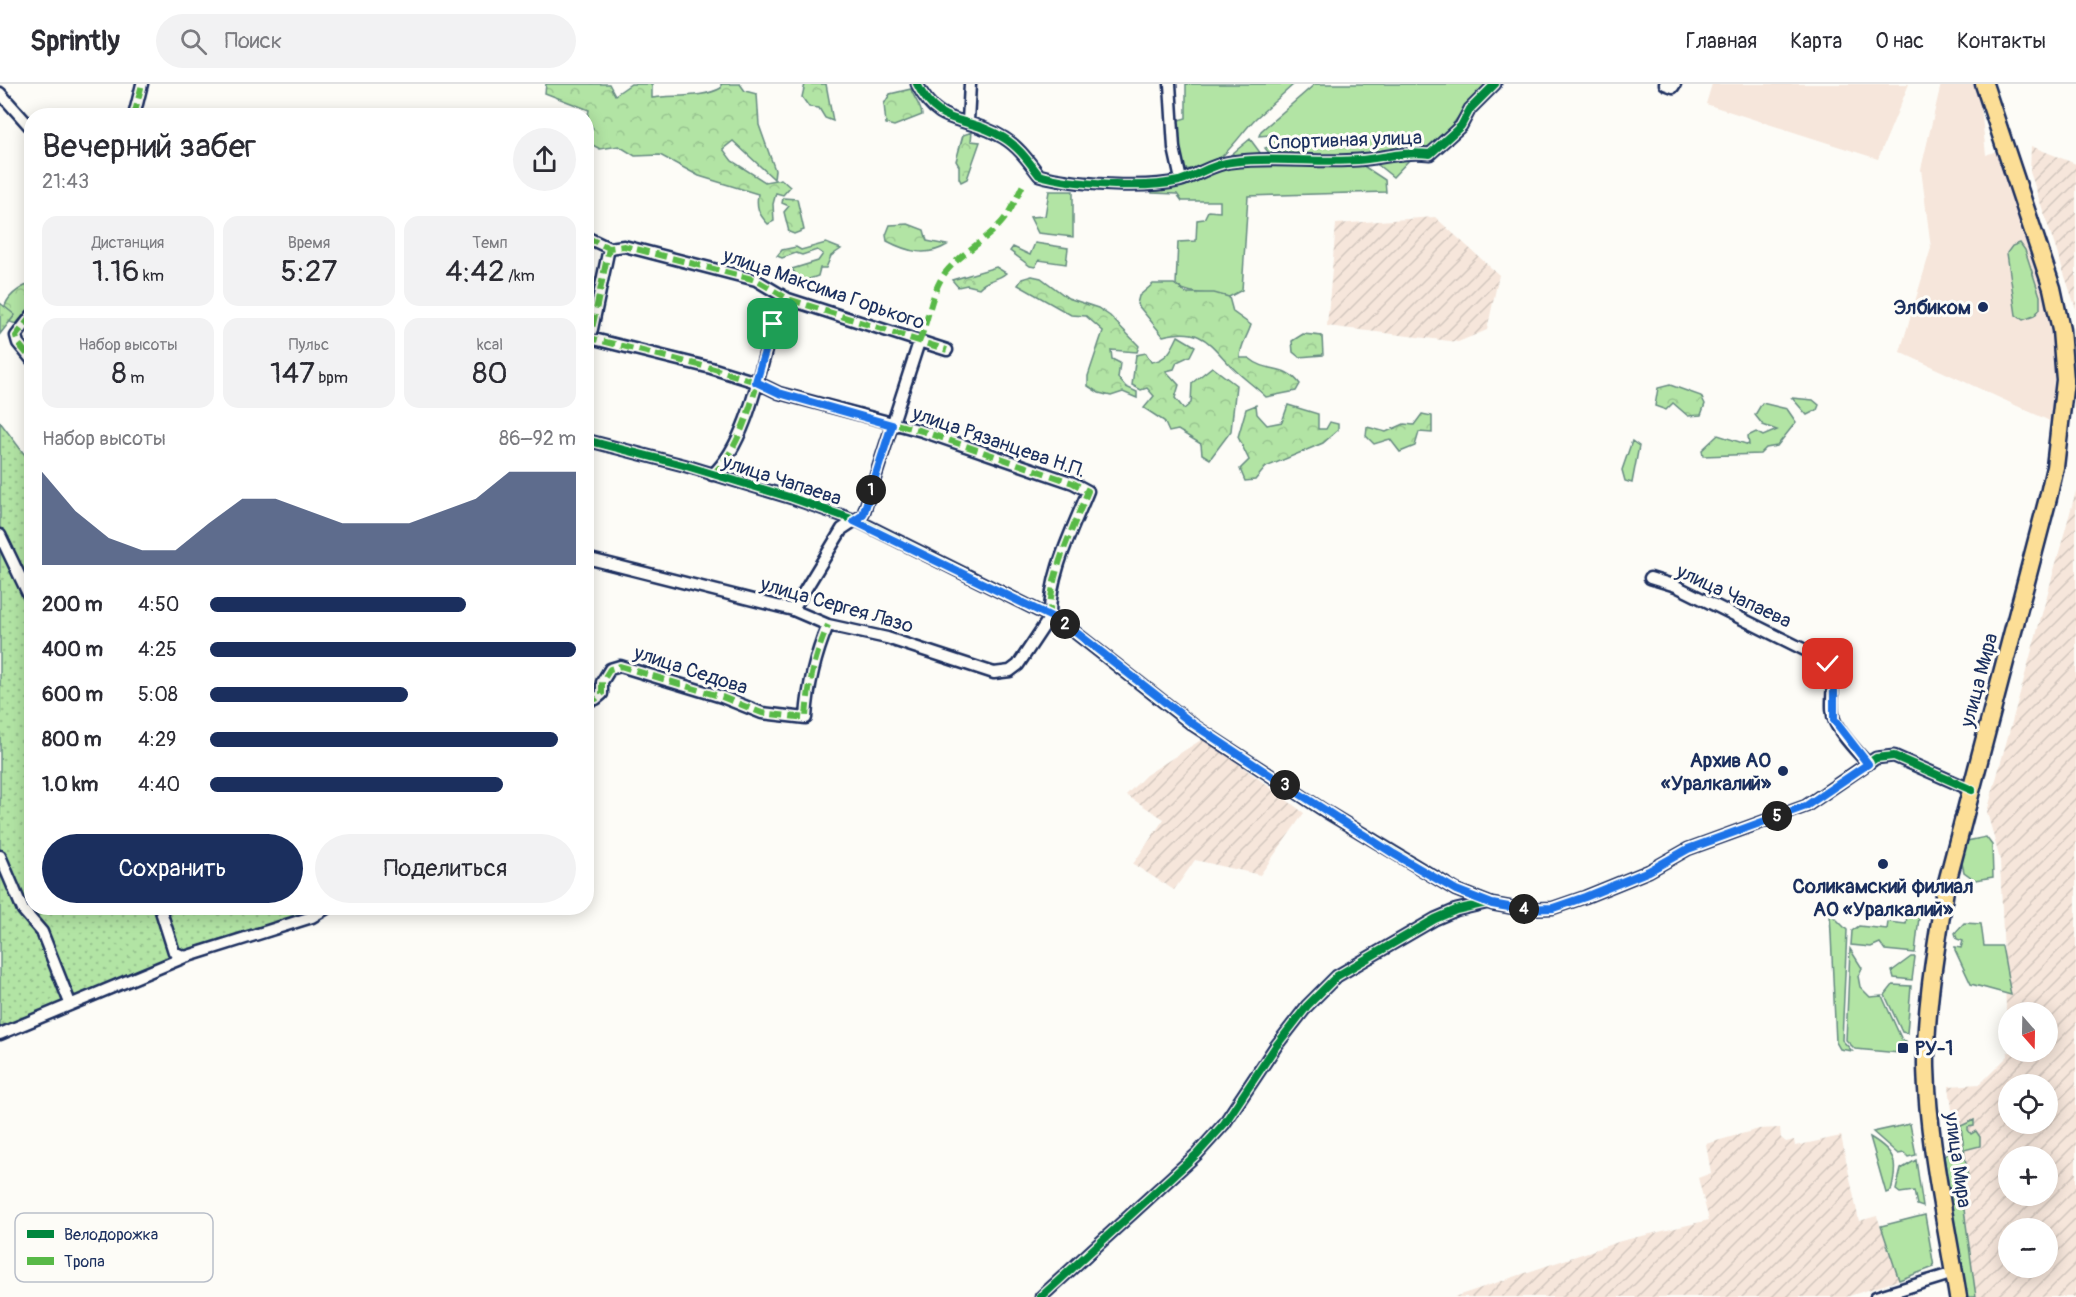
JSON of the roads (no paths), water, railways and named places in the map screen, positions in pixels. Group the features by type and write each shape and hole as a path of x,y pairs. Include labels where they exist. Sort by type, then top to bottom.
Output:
{"highway":[{"name":"улица Мира","path":"1958,1297 1935,1154 1926,1056 1942,911 2055,467 2065,380 2061,330 2052,288 1984,84"}],"street":[{"path":"136,108 142,84"},
{"name":"Спортивная улица","path":"917,84 926,102 936,112 968,121 1003,137 1015,145 1043,176 1148,186 1181,180 1219,164 1248,160 1360,160 1388,154 1430,154 1461,126 1470,109 1495,84"},
{"path":"968,121 970,84"},
{"path":"1170,84 1174,148 1181,180"},
{"path":"1665,84 1673,87 1675,84"},
{"path":"0,93 24,120"},
{"name":"улица Максима Горького","path":"594,241 609,248 624,246 756,280 788,299 947,350"},
{"path":"594,313 609,248"},
{"path":"712,475 724,465 735,446 773,324 788,299"},
{"path":"24,326 16,336 24,350"},
{"name":"улица Рязанцева Н.П.","path":"594,340 711,368 756,382 779,393 892,425 922,431 1036,470 1088,491 1059,564 1050,605 1050,617"},
{"path":"793,610 843,529 863,515 919,342"},
{"name":"улица Чапаева","path":"594,442 683,465 792,498 854,521 1064,623 1193,724 1404,860 1456,890 1486,903 1520,909 1553,908 1585,897 1649,871 1688,849 1806,806 1868,764 1884,756 1894,756 1971,790"},
{"path":"0,535 24,585"},
{"name":"улица Сергея Лазо","path":"594,560 793,610 828,625 887,638 1002,673 1018,665 1050,617"},
{"name":"улица Чапаева","path":"1650,578 1676,586 1821,658 1828,664 1834,686 1834,720 1868,764"},
{"name":"улица Седова","path":"594,698 602,694 602,682 610,669 620,666 723,697 762,713 806,718 808,686 817,652 828,625"},
{"path":"0,856 24,911"},
{"path":"1041,1297 1197,1154 1224,1124 1295,1022 1337,976 1435,919 1456,910 1486,903"},
{"path":"27,915 42,933 70,1003"},
{"path":"162,915 174,952 185,957"},
{"path":"0,1034 185,957 315,915"},
{"path":"1876,1297 1954,1273"}],"place":[{"name":"Элбиком","path":"1983,307"},
{"name":"Архив АО «Уралкалий»","path":"1783,771"},
{"name":"Соликамский филиал АО «Уралкалий»","path":"1883,864"},
{"name":"РУ-1","path":"1903,1048"}]}
